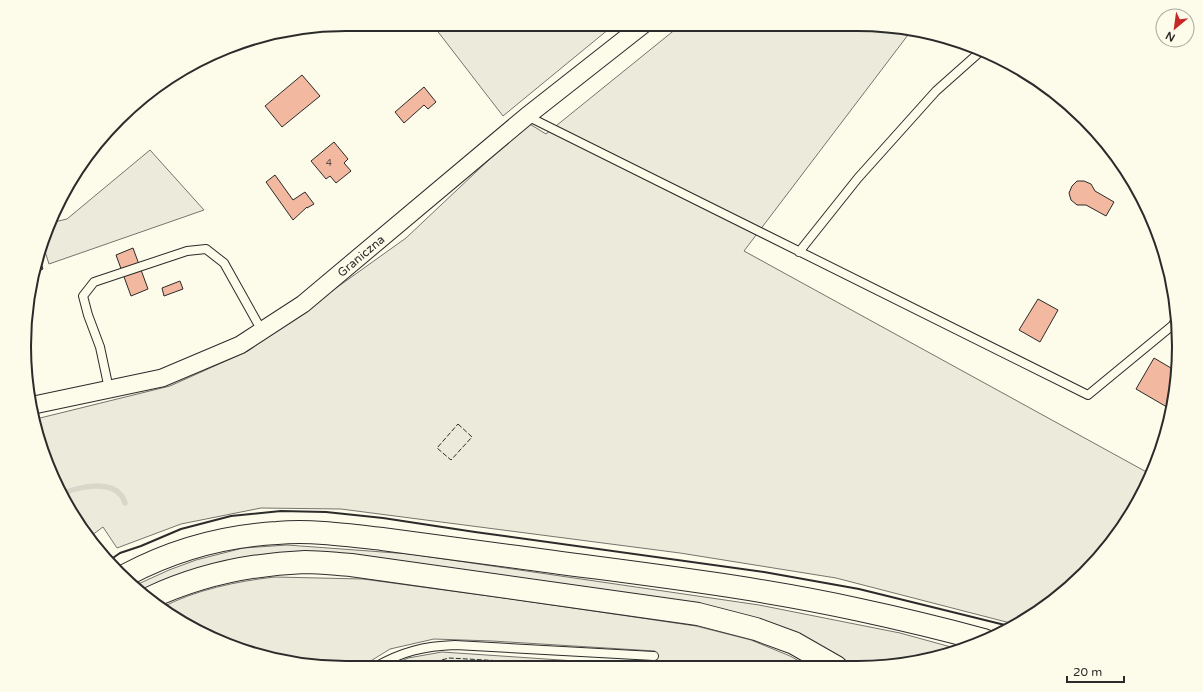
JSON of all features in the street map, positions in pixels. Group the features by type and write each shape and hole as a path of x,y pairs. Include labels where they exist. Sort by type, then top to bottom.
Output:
{"highway":[{"path":"128,574 153,561 182,550 204,544 240,537 276,533 315,532 466,550 781,595 859,609 976,638"},
{"path":"154,596 203,577 246,567 305,562 351,565 698,614 756,629 794,643 826,661"}],"street":[{"name":"Graniczna","path":"37,404 162,378 240,345 303,304 527,116 635,31"}],"lane":[{"path":"799,252 858,178 936,91 977,55"},
{"path":"527,116 1088,395 1171,327"},
{"path":"109,389 100,347 88,315 83,296 94,282 187,251 206,249 224,263 262,330"},
{"path":"386,661 397,655 410,651 454,645 654,656"}],"shaded area":[{"path":"437,31 606,31 503,116"},
{"path":"673,31 857,31 908,35 744,251 1146,472 1130,504 1119,521 1094,554 1065,583 1032,608 1008,622 836,578 680,553 341,509 261,508 181,524 117,548 103,527 93,534 73,504 63,485 48,447 40,418 170,386 248,351 406,238 528,123 546,134"},
{"path":"150,150 204,210 49,264 46,253 55,225 57,221 67,219"},
{"path":"287,545 410,554 759,605 900,633 950,647 918,655 898,658 841,661 814,644 382,561 147,590 139,584 196,560 243,548"},
{"path":"275,577 363,579 511,599 696,626 751,640 799,661 654,661 655,651 434,639 390,649 371,661 325,660 285,655 245,644 207,629 167,605 202,591 246,581"},
{"path":"442,652 575,661 402,661 408,658"}],"building":[{"path":"302,75 320,96 282,127 265,106"},
{"path":"424,87 436,102 428,109 424,105 404,123 395,112"},
{"path":"334,142 348,159 344,163 351,171 336,183 330,176 326,179 311,161"},
{"path":"275,175 293,200 305,192 314,204 307,207 293,220 266,182"},
{"path":"1077,181 1084,181 1091,184 1095,191 1114,202 1106,216 1086,205 1077,205 1071,200 1069,193 1072,186"},
{"path":"133,248 148,289 131,296 116,255"},
{"path":"180,281 183,289 164,296 162,288"},
{"path":"1038,299 1058,310 1040,342 1019,330"},
{"path":"1154,358 1171,368 1166,407 1136,389"}],"waterway":[{"path":"67,492 85,487 102,486 116,490 122,496 125,503"}],"fence":[{"path":"458,424 472,437 451,460 437,448 458,424"},
{"path":"438,661 449,658 503,661"}],"wall":[{"path":"113,558 120,553 181,529 231,516 281,511 326,512 383,518 764,572 859,589 1004,625"}]}
